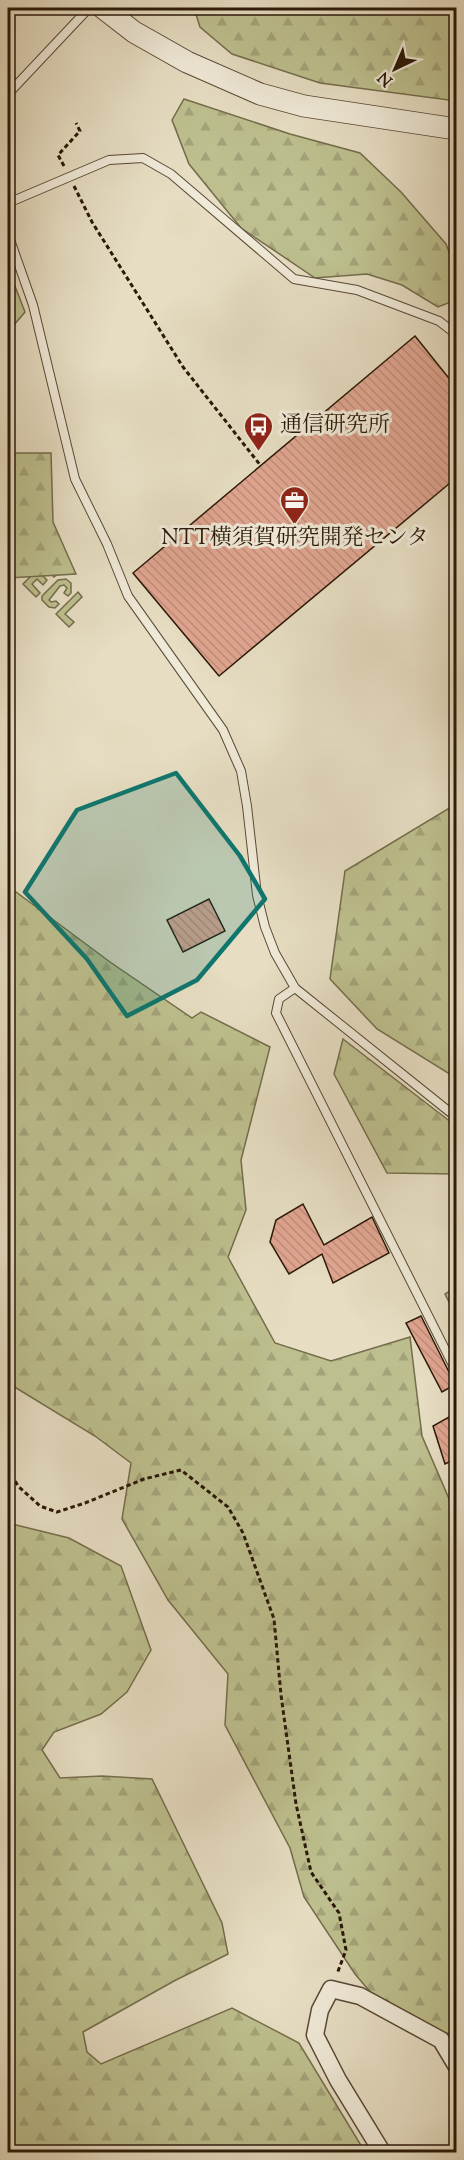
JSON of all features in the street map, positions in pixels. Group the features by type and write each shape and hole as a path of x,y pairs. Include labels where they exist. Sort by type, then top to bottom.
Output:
{"street":[{"path":"103,8 134,32 187,62 260,94 304,106 456,129"},
{"path":"382,2152 338,2080 315,2035 320,2010 331,1989 360,1996 441,2040 456,2065"}],"lane":[{"path":"8,94 89,8"},
{"path":"8,203 109,160 143,158 171,174 294,279 357,290 439,321 456,334"},
{"path":"8,234 33,304 75,479 107,544 128,596 223,730 241,771 257,895 275,953 295,988 456,1117"},
{"path":"295,988 279,999 276,1013 456,1371"}],"path":[{"path":"76,123 80,131 58,155 92,222 183,368 261,466"},
{"path":"8,1468 18,1486 40,1506 57,1512 144,1479 180,1470 228,1507 243,1533 274,1619 280,1695 296,1804 311,1872 339,1913 346,1950 331,1989"}],"highlighted area":[{"path":"176,773 240,856 265,899 197,980 127,1016 87,959 25,892 77,810"}],"green space":[{"path":"194,8 456,8 456,101 320,83 232,54 200,27"},
{"path":"184,99 290,134 360,153 401,192 446,244 456,271 456,300 438,307 402,285 367,274 315,278 241,228 189,164 172,120"},
{"path":"8,268 25,312 8,332"},
{"path":"8,453 51,453 53,522 76,574 8,578"},
{"path":"46,561 59,573 54,577 47,570 42,575 47,580 43,585 37,579 32,584 40,593 36,597 23,584"},
{"path":"66,579 71,583 71,593 68,596 64,593 67,588 64,585 60,586 49,600 59,604 55,608 49,607 42,600 42,596 58,580"},
{"path":"78,592 82,597 65,614 74,622 69,627 56,614"},
{"path":"456,804 456,1078 377,1029 330,979 345,871"},
{"path":"8,886 110,962 192,1018 201,1012 270,1047 241,1160 246,1210 228,1257 275,1343 331,1361 410,1337 422,1436 456,1515 456,2036 433,2029 383,2007 355,1974 304,1897 290,1848 225,1725 228,1674 168,1600 122,1519 131,1463 95,1436 8,1383"},
{"path":"343,1039 456,1126 456,1174 387,1173 334,1074"},
{"path":"456,1287 456,1316 445,1294"},
{"path":"8,1523 69,1538 121,1566 151,1650 127,1692 101,1714 54,1732 42,1750 60,1778 102,1776 152,1779 222,1923 228,1954 174,1981 83,2032 87,2052 101,2064 232,2008 299,2043 365,2152 8,2152"}],"building":[{"name":"NTT横須賀研究開発センタ","path":"415,336 456,387 456,478 219,676 133,573"},
{"path":"209,899 225,931 183,952 167,920"},
{"path":"303,1204 324,1245 372,1217 389,1253 333,1283 322,1254 289,1274 270,1242 276,1220"},
{"path":"421,1316 450,1374 456,1377 456,1384 442,1392 406,1323"},
{"path":"456,1413 456,1459 445,1464 433,1426"}],"place":[{"name":"通信研究所","path":"259,452"},
{"name":"NTT横須賀研究開発センタ","path":"295,526"}]}
